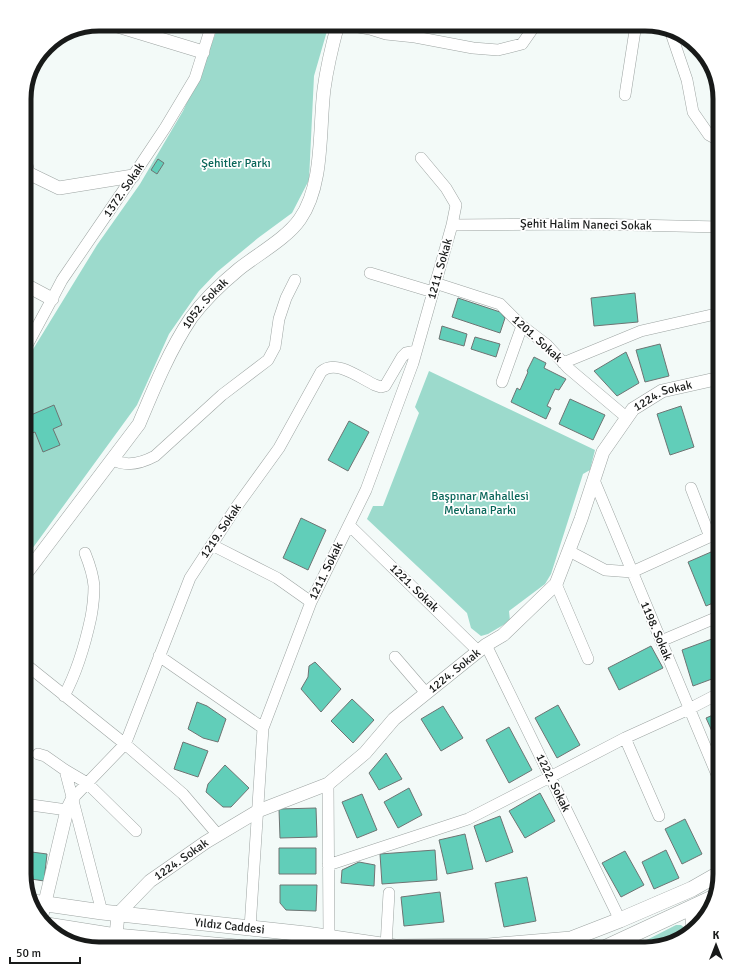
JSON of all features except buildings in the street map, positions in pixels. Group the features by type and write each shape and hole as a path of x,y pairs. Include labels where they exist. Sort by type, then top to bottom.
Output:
{"main road":[{"name":"Yıldız Caddesi","path":"577,942 620,920 692,889 713,877"},
{"path":"617,942 708,900"},
{"name":"Yıldız Caddesi","path":"39,903 118,914 329,937 361,942"},
{"name":"Yıldız Caddesi","path":"58,928 117,942"}],"street":[{"path":"134,31 203,52"},
{"name":"1372. Sokak","path":"31,337 62,280 165,128 195,78 210,31"},
{"name":"1052. Sokak","path":"31,567 140,424 150,397 171,351 192,317 215,291 240,269 289,231 300,219 309,202 318,174 324,90 329,59 337,31"},
{"path":"376,31 386,34 414,37 472,48 498,50 522,44 531,31"},
{"path":"625,95 635,31"},
{"path":"672,37 687,80 693,112 709,135 713,137"},
{"name":"1211. Sokak","path":"250,928 263,728 311,602 366,490 416,351 452,225 456,205 446,188 421,158"},
{"path":"31,180 59,188 133,176"},
{"name":"Şehit Halim Naneci Sokak","path":"452,225 588,224 713,229"},
{"name":"1201. Sokak","path":"370,273 500,304 522,326 547,345 563,362 626,417"},
{"path":"113,460 130,464 155,456 222,395 268,360 275,347 279,319 286,298 295,280"},
{"path":"31,288 52,299"},
{"path":"563,362 641,331 713,315"},
{"path":"502,382 522,326"},
{"name":"1219. Sokak","path":"73,798 124,744 190,578 237,506 279,448 324,368 330,366 338,367 381,387 385,386 402,357 406,353 416,351"},
{"name":"1224. Sokak","path":"118,914 150,881 218,835 258,811 328,784 365,753 394,719 482,648 503,635 556,584 581,519 603,452 626,417 633,409 662,391 713,380"},
{"name":"1198. Sokak","path":"594,480 713,766"},
{"path":"690,488 713,531"},
{"name":"1221. Sokak","path":"349,525 482,648"},
{"path":"569,550 605,570 632,572 713,536"},
{"path":"212,545 278,578 311,602"},
{"path":"64,696 72,681 84,650 93,606 93,581 85,553"},
{"path":"556,584 588,659"},
{"path":"661,641 713,619"},
{"name":"1222. Sokak","path":"482,648 550,778 620,920"},
{"path":"159,656 263,728"},
{"path":"395,657 426,693"},
{"path":"31,669 183,794 218,835"},
{"path":"328,865 468,819 625,738 713,697"},
{"path":"625,738 659,816"},
{"path":"38,754 45,756 87,783 136,831"},
{"path":"65,770 102,912"},
{"path":"328,784 329,937"},
{"path":"39,903 67,810 73,798"},
{"path":"31,805 67,810"},
{"path":"386,942 389,893"},
{"path":"691,908 692,923"},
{"path":"117,942 118,914"}],"green space":[{"name":"Şehitler Parkı","path":"216,31 327,31 314,76 309,180 292,213 258,238 217,272 199,291 169,334 137,405 31,550 31,353 97,245 140,184 183,111 203,67"},
{"name":"Başpınar Mahallesi Mevlana Parkı","path":"429,371 595,450 590,470 583,474 551,574 545,584 509,611 510,621 488,634 481,636 471,628 467,613 367,519 373,506 383,506 419,413 415,407"},
{"path":"676,925 681,925 686,929 662,940 643,942"}]}
